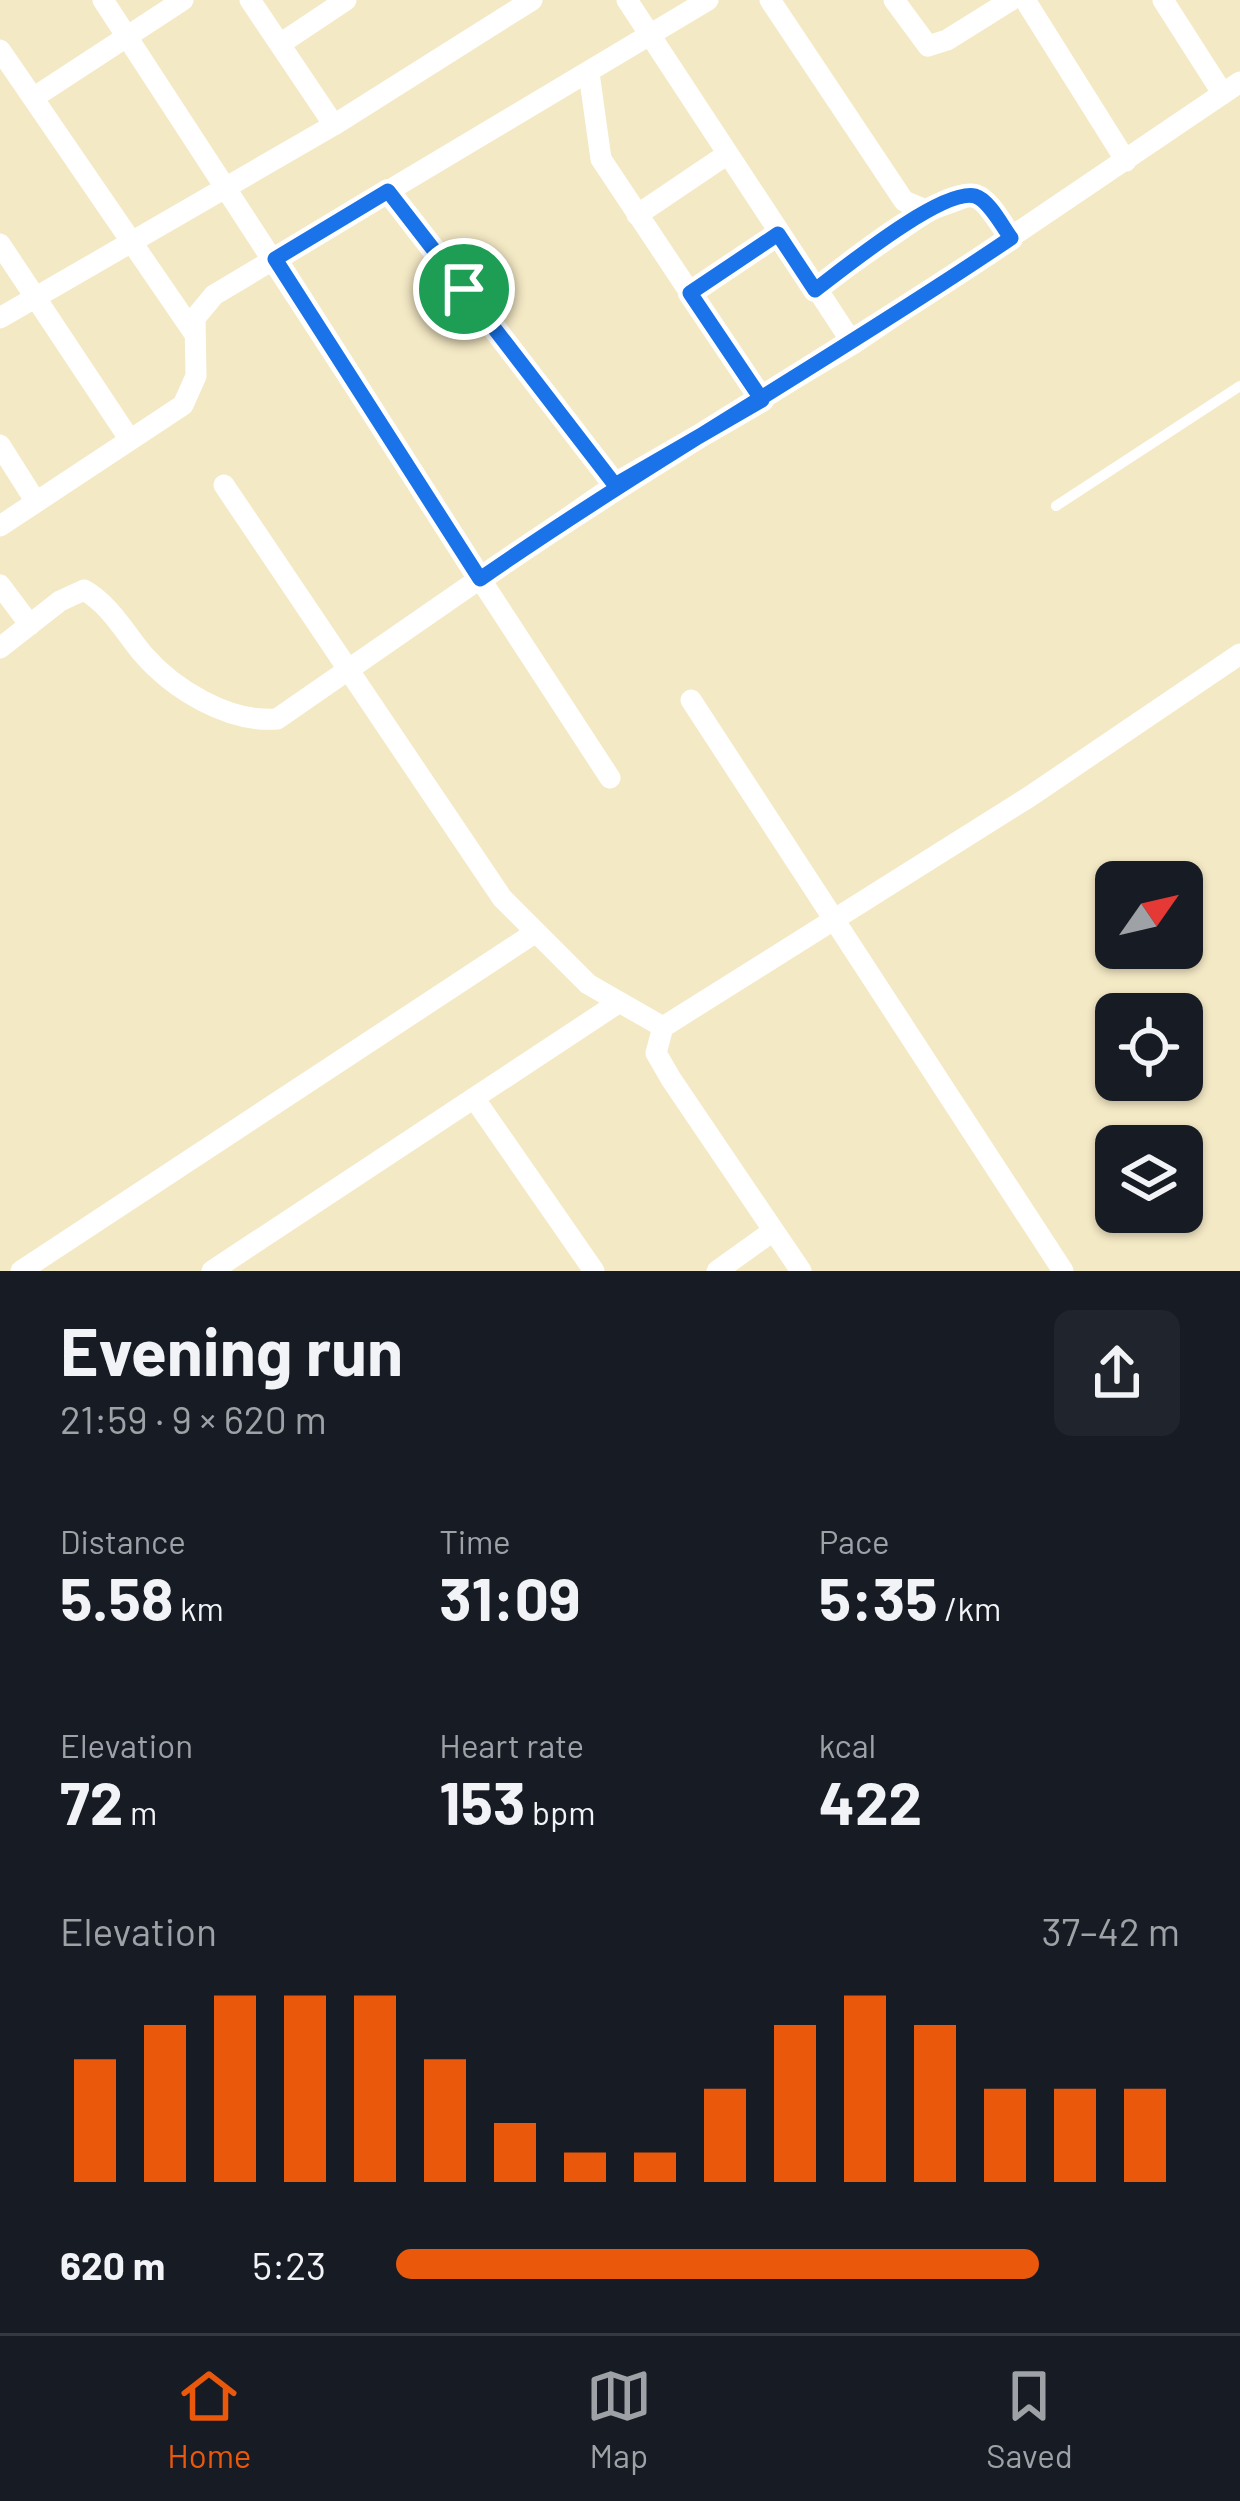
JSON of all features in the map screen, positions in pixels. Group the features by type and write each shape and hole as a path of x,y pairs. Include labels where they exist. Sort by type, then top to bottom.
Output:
{"street":[{"path":"104,0 610,778"},
{"path":"33,98 183,0"},
{"path":"250,0 334,125"},
{"path":"280,44 346,0"},
{"path":"0,318 334,125 532,0"},
{"path":"627,0 853,344"},
{"path":"0,526 183,405 194,389 194,333 201,305 708,0"},
{"path":"770,0 895,190 916,210 928,211"},
{"path":"894,0 928,46 947,40 1010,0"},
{"path":"1025,0 1126,161"},
{"path":"0,648 84,590 99,598 169,680 201,698 261,720 291,712 615,485 853,344 1231,88 1163,0"},
{"path":"0,50 194,333"},
{"path":"589,73 601,159 762,400"},
{"path":"637,215 726,155"},
{"path":"388,191 615,485"},
{"path":"815,290 928,211 972,195 1011,238"},
{"path":"690,293 778,234"},
{"path":"0,244 130,440"},
{"path":"0,445 36,502"},
{"path":"224,485 490,881 533,934 588,984 663,1027"},
{"path":"0,585 30,625"},
{"path":"801,1271 656,1053 663,1027 1029,796 1240,653"},
{"path":"691,700 1063,1271"},
{"path":"21,1271 533,934"},
{"path":"212,1271 618,1003"},
{"path":"474,1098 594,1271"},
{"path":"717,1271 773,1232"}],"lane":[{"path":"1056,506 1240,386"}],"route":[{"path":"464,289 388,191 275,259 480,579 615,485 762,400 853,344 1011,238 984,202 966,196 928,211 815,290 778,234 690,293 762,400 615,485 464,289"}]}
